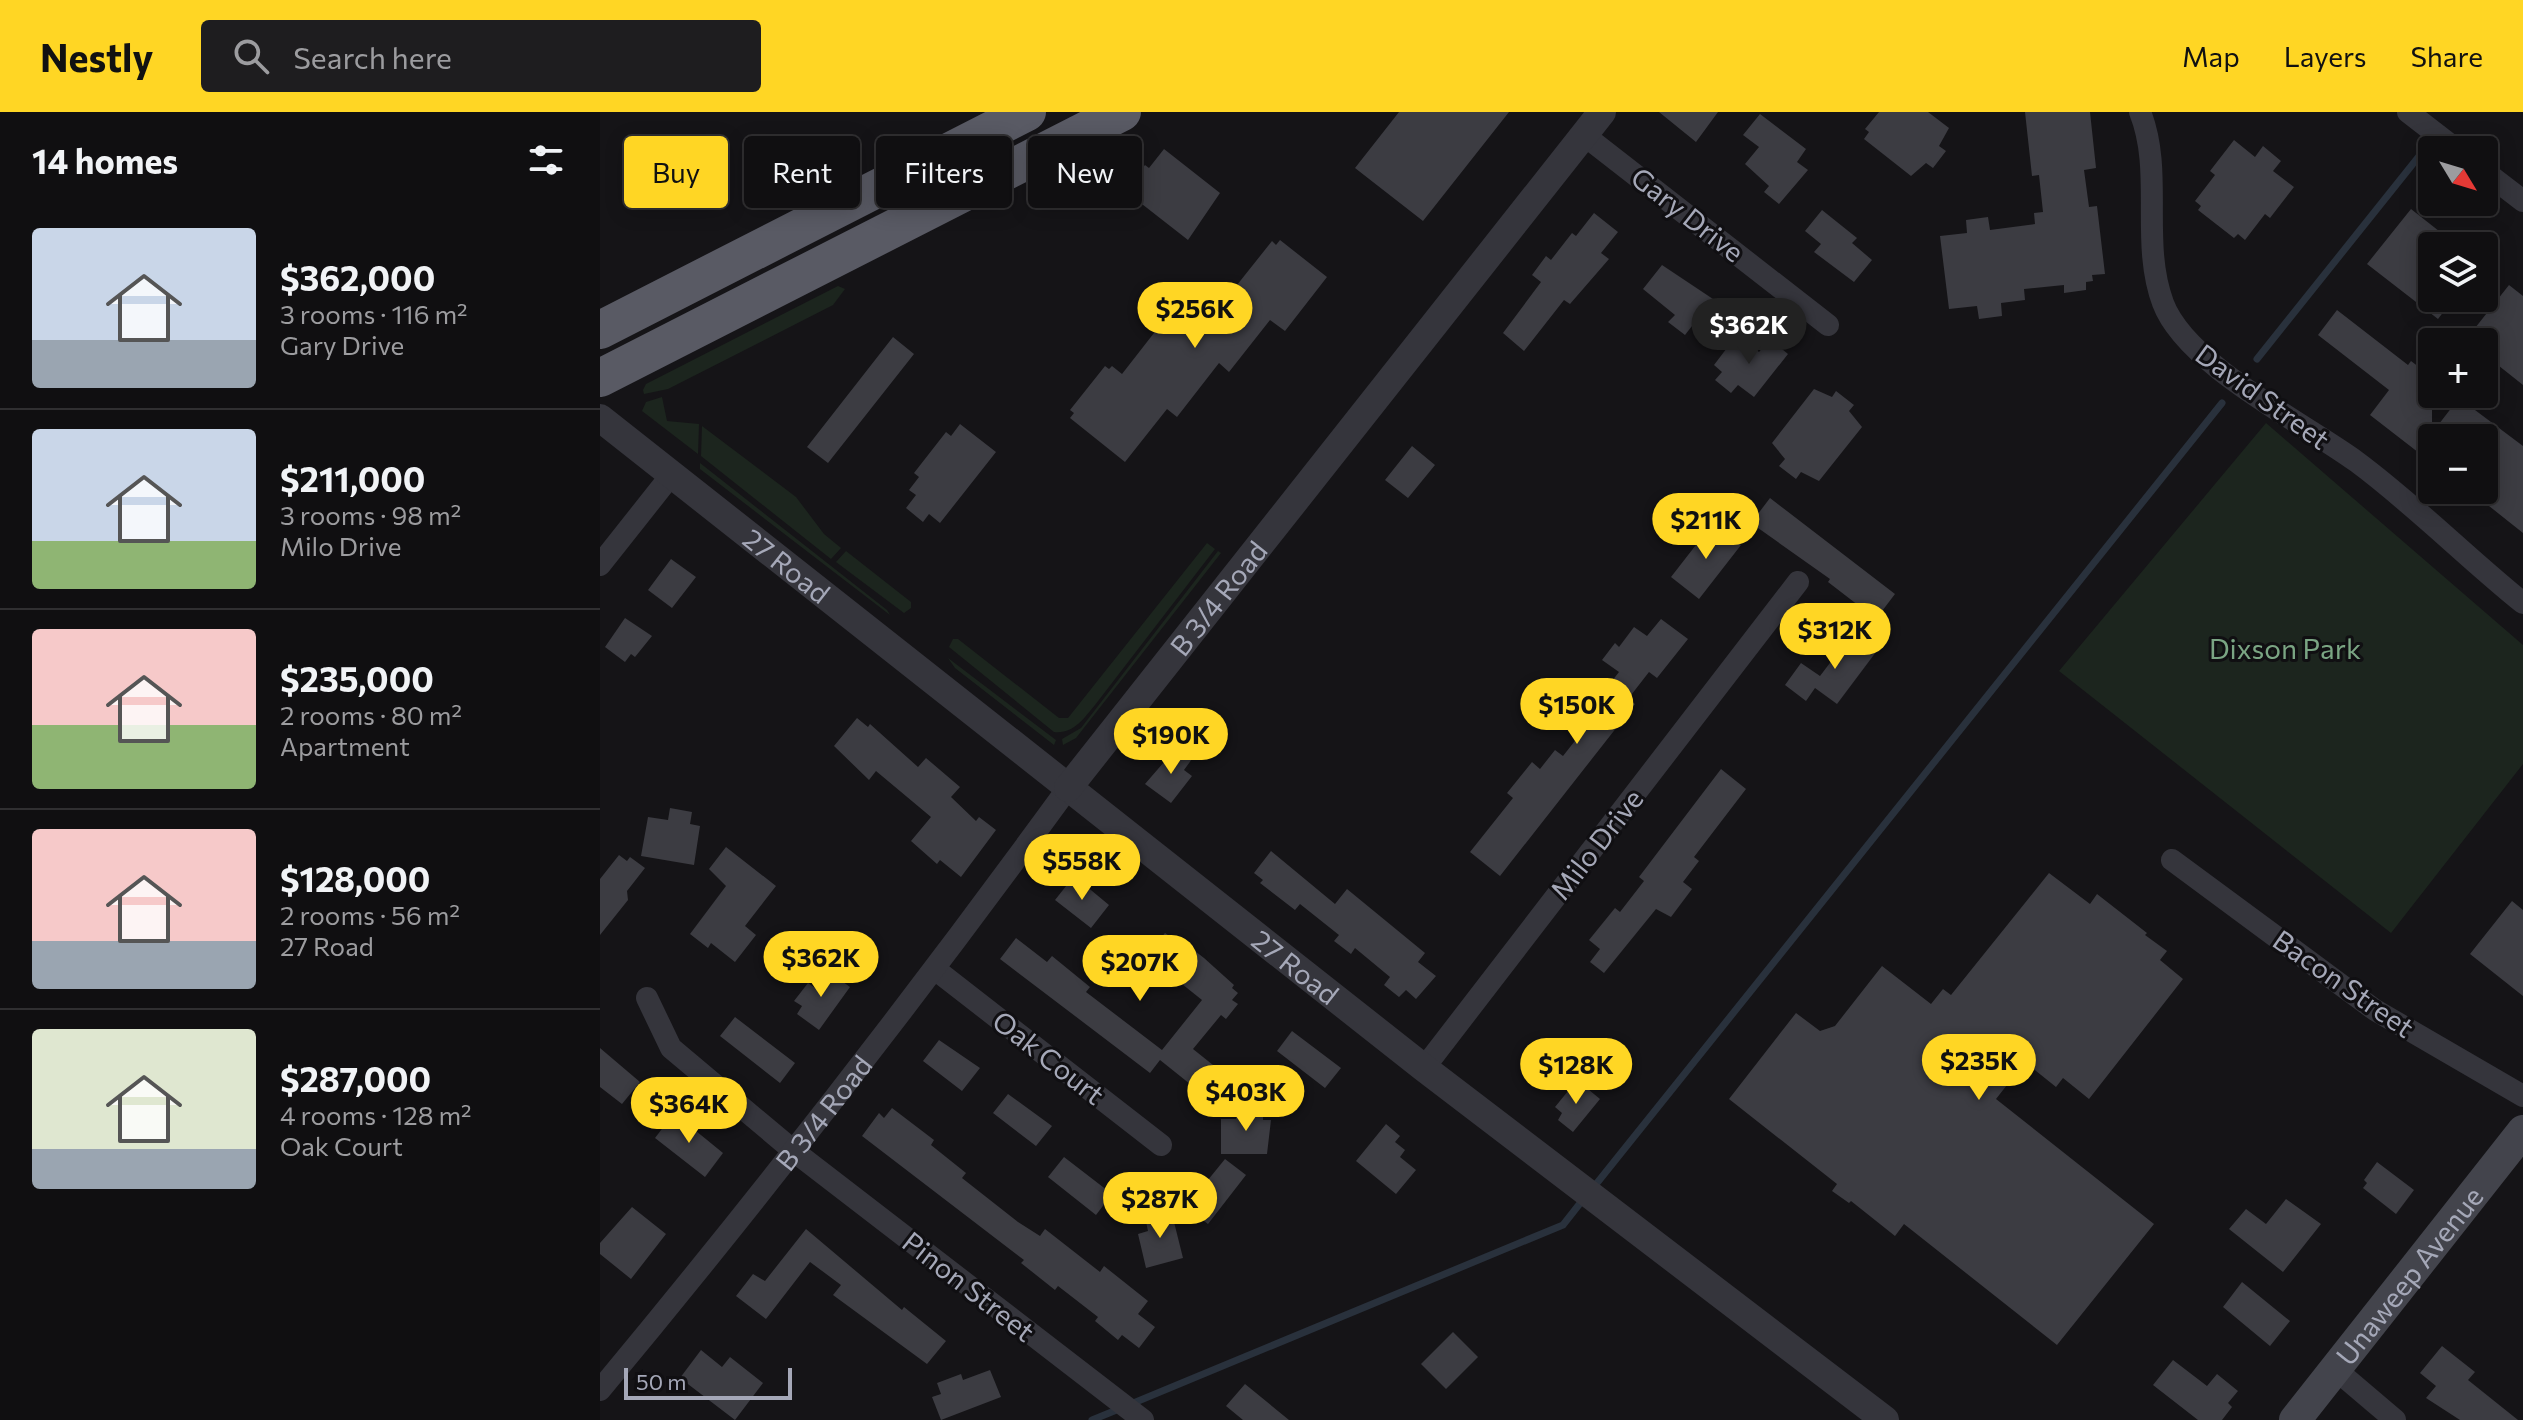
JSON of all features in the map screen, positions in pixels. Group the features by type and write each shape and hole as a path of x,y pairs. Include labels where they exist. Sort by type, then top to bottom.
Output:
{"highway":[{"path":"600,330 1027,112"},
{"path":"600,378 1122,112"}],"main road":[{"name":"Unaweep Avenue","path":"2295,1420 2523,1131"}],"street":[{"name":"B 3/4 Road","path":"600,1390 795,1152 936,970 1068,788 1602,112"},
{"name":"David Street","path":"2140,112 2150,137 2151,248 2163,303 2183,337 2274,410 2357,462 2523,603"},
{"path":"2408,112 2439,136"},
{"name":"Gary Drive","path":"1584,135 1828,325"},
{"path":"2498,182 2523,201"},
{"name":"27 Road","path":"600,418 1424,1068 1885,1420"},
{"path":"600,565 672,474"},
{"name":"Milo Drive","path":"1424,1068 1798,582"},
{"name":"Bacon Street","path":"2172,860 2375,1010 2523,1096"},
{"name":"Oak Court","path":"936,970 1161,1145"},
{"name":"Pinon Street","path":"647,998 671,1048 795,1152 1143,1420"},
{"path":"2335,1369 2395,1420"}],"green space":[{"path":"838,286 845,289 833,305 668,389 644,394 646,384"},
{"path":"662,397 667,421 699,424 698,454 642,411 646,402"},
{"name":"Dixson Park","path":"2266,423 2523,645 2523,764 2391,933 2059,671"},
{"path":"702,426 796,497 824,534 841,548 831,559 701,456"},
{"path":"700,463 887,610 890,615 700,469"},
{"path":"1207,543 1215,549 1095,705 1067,731 1054,732 949,647 953,639 958,639 1059,718 1068,718"},
{"path":"846,551 911,602 911,608 904,613 836,562"},
{"path":"1218,551 1221,553 1076,738 1063,745 1062,739 1081,728"},
{"path":"948,658 1056,740 1054,745 955,668"}],"building":[{"path":"1399,112 1509,112 1423,221 1355,168"},
{"path":"1659,112 1718,112 1696,142"},
{"path":"1879,112 1928,112 1949,128 1939,146 1946,151 1933,168 1926,163 1911,176 1864,139 1869,132 1865,129"},
{"path":"2025,112 2090,112 2096,168 2084,170 2089,207 2097,206 2105,274 2092,275 2093,281 2086,282 2086,290 2064,293 2064,285 2024,289 2025,300 2001,303 2002,316 1979,319 1977,306 1949,309 1940,236 1967,233 1966,220 1988,217 1990,230 2035,224 2034,213 2043,212 2039,175 2032,176"},
{"path":"1760,114 1806,149 1797,162 1808,170 1779,204 1764,192 1769,186 1745,164 1759,147 1743,135"},
{"path":"2234,140 2255,157 2263,146 2281,161 2273,171 2294,187 2270,218 2265,214 2245,240 2238,234 2234,238 2198,210 2201,206 2195,201 2215,175 2210,171"},
{"path":"1164,149 1220,193 1188,240 1142,204 1142,169 1145,165 1149,168"},
{"path":"2411,209 2440,232 2418,232 2418,304 2367,264"},
{"path":"1822,210 1857,238 1852,243 1872,260 1854,282 1814,252 1821,244 1805,231"},
{"path":"1594,213 1618,232 1601,253 1609,259 1570,304 1564,300 1524,351 1503,333 1541,282 1532,275 1546,256 1551,260 1572,233 1576,236"},
{"path":"1280,240 1327,277 1285,331 1270,320 1229,372 1219,363 1177,417 1167,409 1125,462 1070,418 1074,413 1070,410 1105,366 1109,369 1112,366 1122,374 1161,324 1165,328 1168,324 1178,331 1216,283 1220,286 1223,282 1233,290 1272,241 1276,245"},
{"path":"1662,265 1713,299 1685,335 1668,322 1675,315 1643,289"},
{"path":"2509,285 2523,296 2523,385 2498,365 2498,328 2475,328 2488,312 2498,312 2498,299"},
{"path":"2337,310 2408,365 2411,361 2418,366 2418,408 2432,408 2432,424 2418,424 2418,452 2370,415 2389,390 2318,335"},
{"path":"2429,312 2443,312 2438,319"},
{"path":"893,337 914,354 828,463 807,447"},
{"path":"1770,339 1788,354 1754,397 1738,385 1731,393 1715,380 1722,372 1714,365 1733,340 1744,349 1748,343 1759,352"},
{"path":"1814,389 1832,397 1836,391 1854,405 1849,411 1862,427 1819,481 1801,472 1796,479 1779,466 1785,459 1772,443"},
{"path":"2451,408 2472,408 2494,424 2439,424"},
{"path":"960,424 996,452 940,523 929,514 923,522 906,508 916,495 909,490 919,477 914,473 946,432 951,436"},
{"path":"2498,427 2523,446 2523,533 2487,504 2498,504"},
{"path":"1412,446 1435,465 1408,498 1385,480"},
{"path":"1770,498 1895,594 1876,619 1828,582 1830,579 1751,523"},
{"path":"1713,523 1741,545 1699,599 1671,577"},
{"path":"671,559 696,577 672,608 648,590"},
{"path":"625,618 652,636 635,657 631,654 625,662 605,647"},
{"path":"1661,619 1688,639 1657,678 1649,672 1628,699 1635,704 1500,876 1470,852 1513,798 1507,793 1532,762 1540,769 1555,750 1563,756 1589,723 1583,718 1619,672 1602,660 1615,643 1619,647 1634,627 1647,636"},
{"path":"1855,630 1879,648 1837,704 1815,688 1806,701 1785,685 1801,663 1820,676"},
{"path":"857,718 868,727 870,724 918,767 926,758 960,787 951,797 976,821 979,817 996,830 961,877 940,860 937,864 911,841 931,817 876,771 869,780 834,746"},
{"path":"1177,747 1192,759 1184,770 1192,776 1171,803 1145,784"},
{"path":"1721,769 1746,789 1694,857 1699,861 1683,882 1692,889 1671,917 1656,909 1604,973 1590,962 1600,949 1589,940 1615,908 1620,912 1644,881 1639,877"},
{"path":"670,808 692,812 690,824 700,826 694,865 641,856 648,817 668,820"},
{"path":"726,847 776,886 745,926 756,935 735,962 711,943 708,948 690,934 726,886 709,869"},
{"path":"1271,851 1335,904 1347,889 1425,953 1418,962 1436,976 1416,999 1406,990 1399,997 1384,985 1390,977 1355,948 1351,954 1334,941 1339,935 1300,904 1295,910 1260,883 1263,880 1254,873"},
{"path":"619,855 627,861 630,857 645,868 627,891 628,900 600,935 600,879"},
{"path":"2049,873 2090,904 2097,894 2147,933 2145,935 2167,951 2160,960 2183,979 2089,1099 2063,1078 2056,1087 2025,1062 1996,1099 2154,1224 2057,1345 1904,1224 1895,1236 1851,1201 1849,1203 1832,1191 1837,1184 1729,1099 1796,1013 1820,1031 1835,1026 1882,966 1931,1004 1943,989 1951,995"},
{"path":"1074,876 1109,905 1091,928 1055,900"},
{"path":"2512,901 2523,910 2523,996 2470,954"},
{"path":"1165,933 1175,940 1177,937 1204,958 1234,985 1232,988 1238,993 1232,1000 1238,1004 1226,1019 1221,1015 1193,1049 1213,1065 1195,1088 1160,1060 1150,1073 1000,959 1016,938 1047,962 1052,956 1090,987 1086,992 1162,1050 1202,1000 1157,964 1153,968 1134,953 1147,937 1156,944"},
{"path":"827,970 850,987 819,1030 797,1014 802,1006 794,1001 808,983 815,988"},
{"path":"735,1017 795,1063 780,1083 720,1036"},
{"path":"1292,1031 1341,1068 1325,1088 1277,1051"},
{"path":"939,1040 980,1068 962,1091 923,1061"},
{"path":"600,1048 640,1082 622,1104 600,1087"},
{"path":"1577,1080 1600,1099 1573,1132 1558,1120 1562,1113 1555,1107"},
{"path":"1008,1094 1052,1126 1036,1146 993,1113"},
{"path":"892,1108 934,1140 931,1145 966,1173 962,1178 1018,1222 1040,1236 1045,1229 1100,1272 1104,1266 1148,1301 1138,1314 1155,1327 1139,1348 1122,1335 1118,1340 1095,1321 1098,1317 1058,1286 1055,1290 1021,1263 1024,1260 862,1136 879,1113 884,1118"},
{"path":"1236,1109 1263,1109 1263,1120 1271,1120 1267,1154 1221,1154 1221,1119 1236,1119"},
{"path":"674,1113 723,1153 705,1177 655,1138"},
{"path":"1386,1124 1400,1136 1395,1142 1405,1150 1400,1157 1416,1170 1396,1194 1356,1161"},
{"path":"1064,1157 1112,1194 1096,1215 1048,1177"},
{"path":"1225,1159 1246,1175 1208,1224 1186,1207"},
{"path":"2377,1162 2414,1190 2396,1214 2363,1188 2367,1183 2364,1180"},
{"path":"2286,1199 2321,1224 2283,1272 2229,1229 2246,1209 2266,1224"},
{"path":"632,1207 666,1234 631,1279 600,1254 600,1243"},
{"path":"1171,1210 1183,1258 1146,1268 1138,1234 1148,1231 1145,1217"},
{"path":"806,1229 902,1310 904,1307 946,1341 927,1364 833,1295 841,1285 810,1262 766,1319 736,1296 753,1274 765,1281"},
{"path":"2242,1282 2290,1321 2270,1346 2223,1307"},
{"path":"1453,1332 1478,1357 1446,1389 1421,1364"},
{"path":"2442,1346 2475,1372 2468,1380 2518,1420 2460,1420 2426,1398 2436,1386 2420,1373"},
{"path":"701,1350 722,1367 730,1357 763,1383 735,1420 680,1378"},
{"path":"2173,1360 2207,1386 2217,1374 2238,1391 2228,1403 2232,1407 2222,1420 2198,1420 2153,1385"},
{"path":"990,1370 1001,1397 941,1420 932,1397 941,1394 937,1383 961,1374 963,1380"},
{"path":"1245,1384 1289,1420 1243,1420 1226,1406"}],"waterway":[{"path":"2257,359 2418,158"},
{"path":"1593,1188 2222,403"},
{"path":"1131,1404 1563,1225 1585,1197"},
{"path":"1092,1420 1119,1409"}]}
